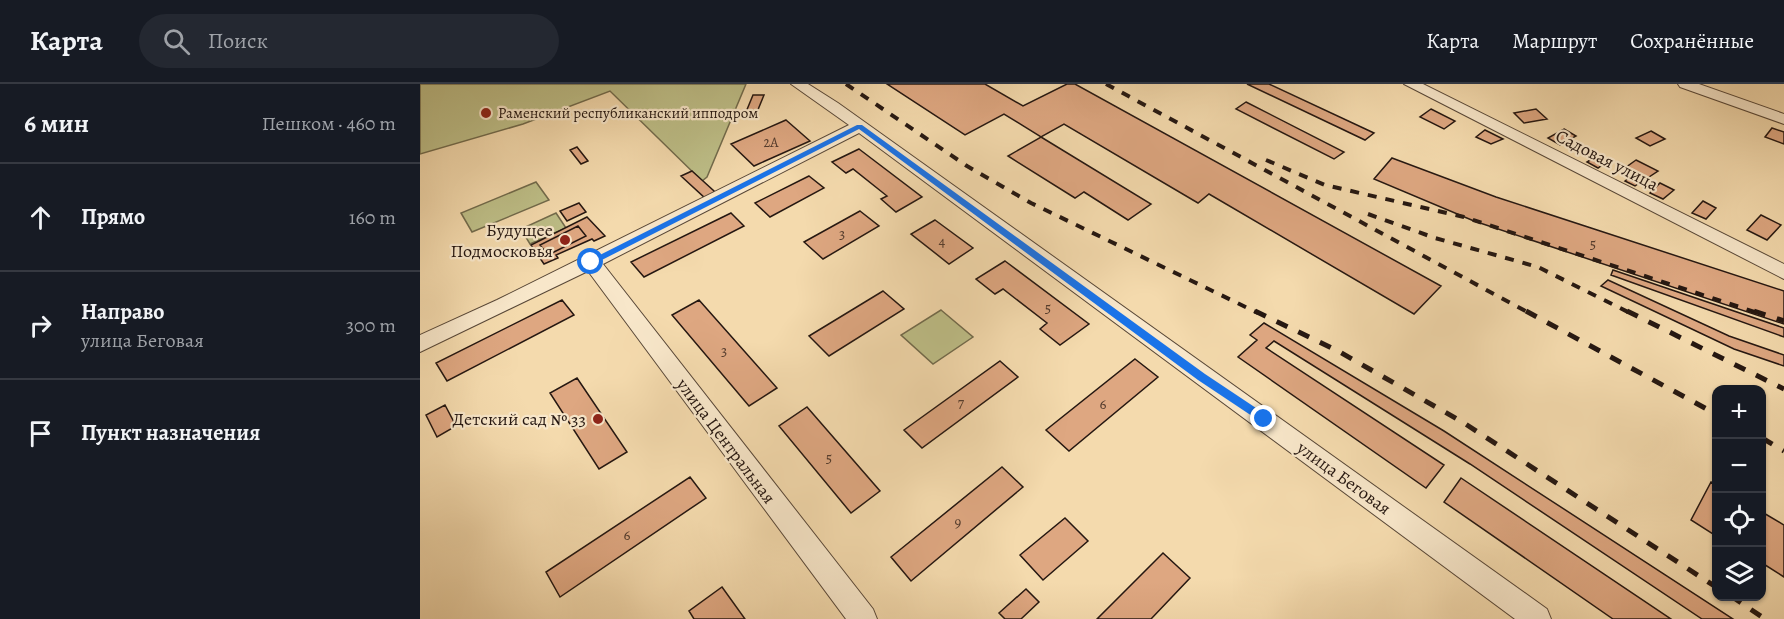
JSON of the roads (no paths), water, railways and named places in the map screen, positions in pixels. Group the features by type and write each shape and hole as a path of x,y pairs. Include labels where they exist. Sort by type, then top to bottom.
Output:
{"street":[{"name":"улица Беговая","path":"798,84 860,126 1537,619"},
{"name":"Садовая улица","path":"1411,84 1784,272"},
{"path":"1685,84 1784,119"},
{"path":"420,344 591,262 860,126"},
{"name":"улица Центральная","path":"591,262 863,619"}],"railway":[{"path":"846,84 967,166 1031,203 1258,313"},
{"path":"1106,84 1529,313"},
{"path":"1266,160 1325,185 1464,217 1758,313"},
{"path":"1368,214 1435,238 1538,267 1630,313"},
{"path":"1255,311 1338,351 1464,423 1712,584"},
{"path":"1526,311 1712,412"},
{"path":"1627,311 1784,389"},
{"path":"1754,311 1784,321"},
{"path":"1764,439 1784,451"},
{"path":"1738,601 1765,619"}],"place":[{"name":"Раменский республиканский ипподром","path":"486,113"},
{"name":"Будущее Подмосковья","path":"565,240"},
{"name":"Детский сад № 33","path":"598,419"}]}
